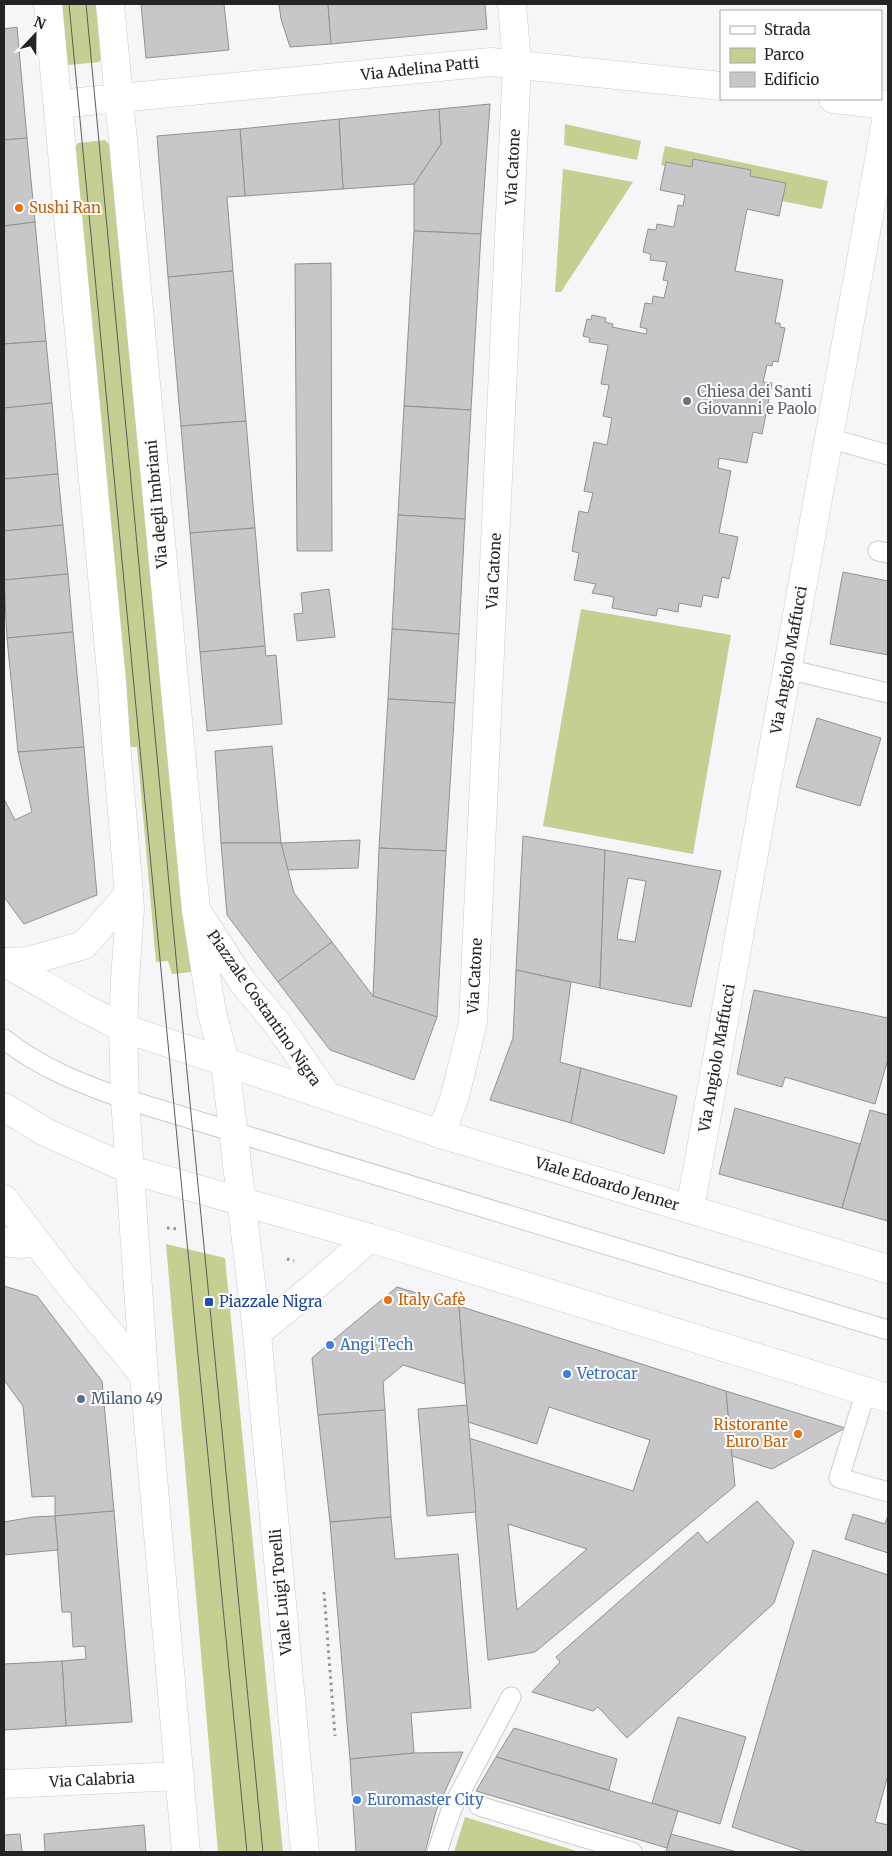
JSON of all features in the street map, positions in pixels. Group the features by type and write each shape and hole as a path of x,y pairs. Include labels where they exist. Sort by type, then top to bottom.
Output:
{"street":[{"path":"48,4 112,682 129,894 130,909 124,979 126,1099 144,1375 186,1852"},
{"name":"Via degli Imbriani","path":"110,4 196,910"},
{"name":"Via Catone","path":"441,1134 454,1096 473,1022 517,64 512,4"},
{"name":"Via Adelina Patti","path":"119,98 491,62 720,86"},
{"path":"58,104 119,98"},
{"path":"842,100 888,105"},
{"name":"Via Angiolo Maffucci","path":"690,1209 888,110"},
{"name":"Piazzale Costantino Nigra","path":"4,962 28,961 84,945 129,894"},
{"name":"Piazzale Costantino Nigra","path":"196,910 212,1013 225,1062 257,1333"},
{"name":"Piazzale Costantino Nigra","path":"196,910 242,981 279,1026 327,1096"},
{"name":"Piazzale Costantino Nigra","path":"4,962 82,1007 124,1028 327,1096"},
{"name":"Viale Edoardo Jenner","path":"327,1096 441,1134 888,1269"},
{"path":"4,1108 46,1132 131,1170 370,1238 877,1394"},
{"path":"4,1199 36,1242 144,1375"},
{"path":"257,1333 370,1238"},
{"path":"4,1242 20,1244 36,1242"},
{"name":"Viale Luigi Torelli","path":"257,1333 305,1852"},
{"name":"Via Calabria","path":"4,1784 180,1776"}],"lane":[{"path":"829,438 888,455"},
{"path":"787,669 888,693"},
{"path":"4,1039 72,1080 126,1099 888,1330"},
{"path":"877,1394 839,1478 888,1492"},
{"path":"437,1852 452,1808 511,1697"},
{"path":"479,1806 632,1852"}],"path":[{"path":"167,1228 178,1230"},
{"path":"324,1592 336,1736"}],"green space":[{"path":"60,4 97,4 102,58 99,62 69,65 66,61"},
{"path":"565,124 641,141 637,160 564,145"},
{"path":"105,140 110,145 192,972 172,974 168,961 156,962 137,747 127,747 74,148 78,143"},
{"path":"665,146 828,181 822,209 782,201 750,176 751,170 694,159 692,167 666,162 665,166 661,165"},
{"path":"563,169 633,182 561,292 555,292"},
{"path":"581,609 731,635 693,854 543,826"},
{"path":"166,1244 225,1258 283,1852 218,1852"},
{"path":"465,1817 580,1852 454,1852"}],"building":[{"path":"141,4 224,4 229,50 146,58"},
{"path":"279,4 328,4 331,44 290,47 281,19"},
{"path":"328,4 485,4 487,29 331,44"},
{"path":"17,27 27,138 4,140 4,29"},
{"path":"490,104 481,234 414,231 414,184 441,144 439,109"},
{"path":"439,109 441,144 414,184 343,189 339,119"},
{"path":"339,119 343,189 245,196 240,129"},
{"path":"240,129 245,196 227,197 233,271 168,277 157,136"},
{"path":"27,138 35,222 4,226 4,140"},
{"name":"Chiesa dei Santi Giovanni e Paolo","path":"693,159 751,170 750,176 786,183 779,216 747,209 735,271 783,280 775,323 780,323 780,327 785,328 778,362 773,361 772,366 767,365 763,382 772,383 762,434 753,432 747,463 719,458 718,468 731,471 719,533 738,537 729,579 722,577 718,598 703,595 701,607 679,603 678,612 658,608 656,616 612,608 614,597 592,593 596,584 574,580 579,553 572,551 579,511 588,513 593,493 584,491 594,442 607,445 612,418 603,416 609,385 601,384 608,345 589,342 590,338 583,336 587,319 591,320 592,315 606,318 605,322 613,324 612,327 646,334 647,329 640,327 645,303 652,304 653,296 664,298 668,281 663,280 667,262 650,260 651,254 643,252 648,229 656,230 657,224 674,227 678,205 683,206 685,195 660,190 666,162 692,167"},
{"path":"35,222 46,341 4,344 4,226"},
{"path":"414,231 481,234 471,410 404,406"},
{"path":"331,263 332,551 297,551 295,264"},
{"path":"233,271 246,421 181,426 168,277"},
{"path":"46,341 52,403 4,408 4,344"},
{"path":"52,403 58,474 4,479 4,408"},
{"path":"404,406 471,410 465,519 398,515"},
{"path":"246,421 255,528 190,533 181,426"},
{"path":"58,474 63,525 4,531 4,479"},
{"path":"398,515 465,519 459,634 392,629"},
{"path":"63,525 68,574 4,580 4,531"},
{"path":"255,528 265,646 200,652 190,533"},
{"path":"843,572 888,581 888,655 830,644"},
{"path":"68,574 73,632 7,638 4,580"},
{"path":"329,589 335,637 297,641 294,614 303,613 301,593"},
{"path":"392,629 459,634 455,703 388,699"},
{"path":"73,632 84,747 18,752 7,638"},
{"path":"265,646 266,656 276,655 282,724 207,731 200,652"},
{"path":"388,699 455,703 446,851 379,848"},
{"path":"817,718 881,738 860,806 796,787"},
{"path":"272,746 281,843 221,843 215,751"},
{"path":"84,747 97,895 24,924 4,897 4,799 15,820 32,812 18,752"},
{"path":"523,836 605,850 600,988 516,970"},
{"path":"360,840 358,868 287,870 281,843"},
{"path":"221,843 281,843 294,893 332,942 278,982 227,915"},
{"path":"379,848 446,851 437,1017 373,996"},
{"path":"605,850 721,871 691,1007 600,988","holes":["628,878 646,881 635,942 617,939"]},
{"path":"332,942 373,996 437,1017 414,1080 330,1050 278,982"},
{"path":"516,970 571,982 560,1062 581,1068 571,1123 490,1100 513,1038"},
{"path":"754,990 888,1018 888,1059 875,1104 785,1077 782,1087 737,1074"},
{"path":"581,1068 677,1096 664,1154 571,1123"},
{"path":"735,1108 860,1144 842,1208 719,1174"},
{"path":"870,1110 888,1115 888,1221 842,1208"},
{"path":"4,1286 37,1296 102,1381 114,1511 55,1516 55,1496 32,1497 23,1406 4,1380"},
{"path":"397,1287 459,1306 465,1384 403,1365 383,1382 385,1410 318,1415 312,1358"},
{"path":"459,1306 726,1391 735,1486 535,1652 488,1660 469,1438 633,1491 650,1440 549,1407 537,1444 468,1422","holes":["508,1524 587,1549 517,1610"]},
{"path":"726,1391 845,1428 772,1469 732,1456"},
{"path":"467,1405 476,1512 427,1516 418,1409"},
{"path":"385,1410 391,1517 330,1522 318,1415"},
{"path":"757,1501 794,1542 774,1603 627,1738 598,1707 593,1711 532,1692 560,1662 556,1657 698,1532 707,1543"},
{"path":"114,1511 132,1722 66,1726 62,1661 86,1659 85,1646 73,1647 71,1612 62,1612 55,1516"},
{"path":"853,1514 885,1524 888,1515 888,1553 845,1539"},
{"path":"55,1516 58,1550 4,1555 4,1522 33,1517"},
{"path":"391,1517 395,1559 458,1554 471,1708 411,1713 414,1753 350,1759 330,1522"},
{"path":"813,1550 888,1575 888,1775 875,1822 888,1825 888,1852 806,1852 732,1827"},
{"path":"62,1661 66,1726 4,1730 4,1664"},
{"path":"678,1717 746,1737 720,1824 652,1803"},
{"path":"514,1728 617,1759 609,1790 496,1757"},
{"path":"463,1752 436,1811 425,1852 356,1852 350,1759 414,1753"},
{"path":"496,1757 678,1811 667,1848 476,1791"},
{"path":"144,1825 146,1852 45,1852 44,1834"},
{"path":"20,1834 22,1852 4,1852 4,1835"},
{"path":"671,1834 737,1852 666,1852"}],"tram line":[{"path":"69,4 247,1852"},
{"path":"86,4 263,1852"}],"place":[{"name":"Sushi Ran","path":"19,208"},
{"name":"Chiesa dei Santi Giovanni e Paolo","path":"687,401"},
{"name":"Italy Cafè","path":"388,1300"},
{"name":"Piazzale Nigra","path":"209,1302"},
{"name":"Angi Tech","path":"330,1345"},
{"name":"Vetrocar","path":"567,1374"},
{"name":"Milano 49","path":"81,1399"},
{"name":"Ristorante Euro Bar","path":"798,1434"},
{"name":"Euromaster City","path":"357,1800"}]}
